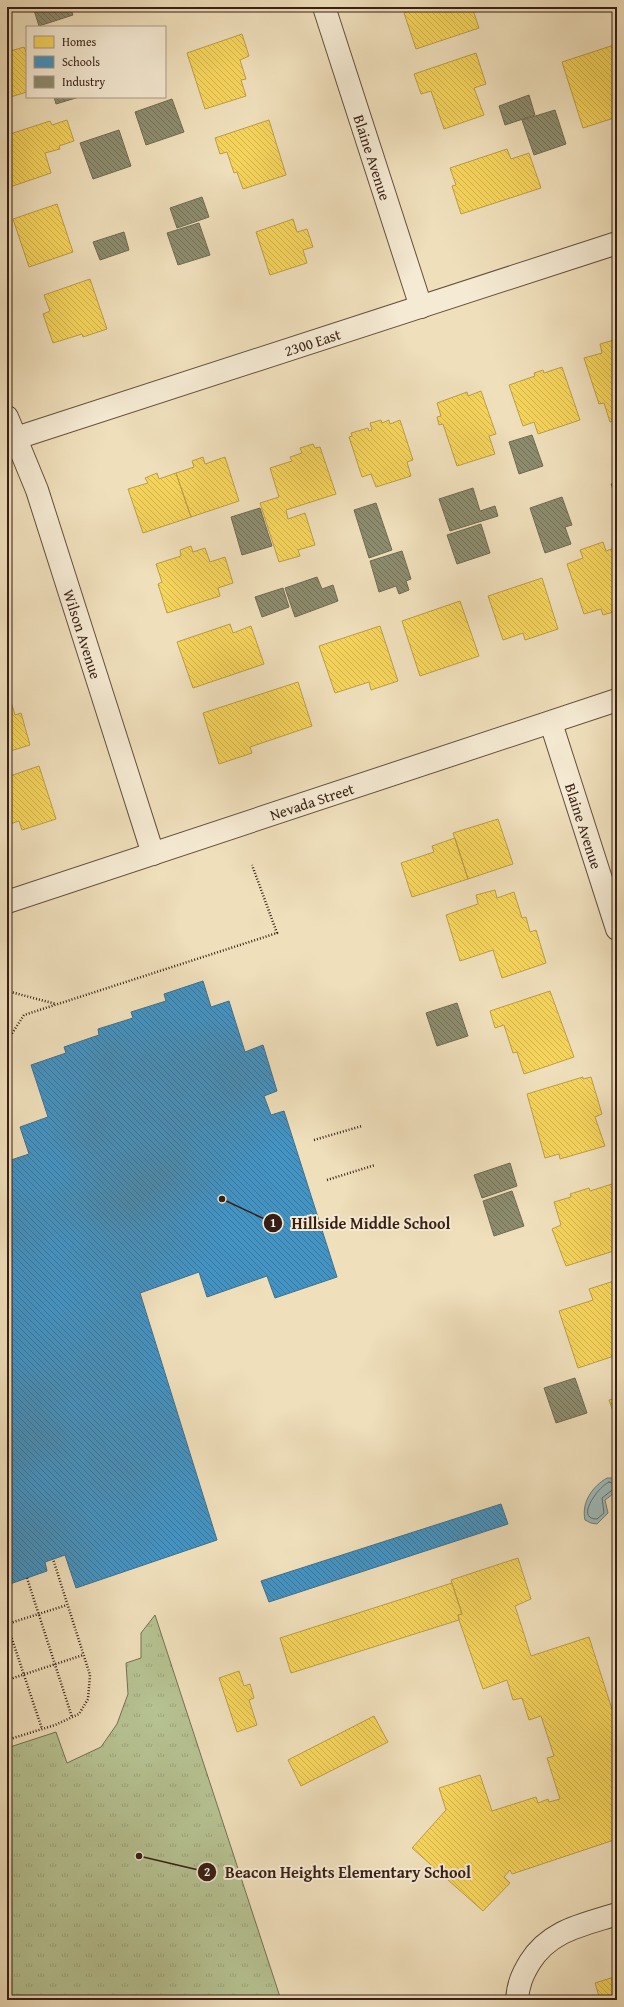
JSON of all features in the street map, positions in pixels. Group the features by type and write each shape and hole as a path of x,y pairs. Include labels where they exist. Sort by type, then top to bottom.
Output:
{"street":[{"name":"Blaine Avenue","path":"324,7 421,307"},
{"name":"2300 East","path":"11,440 617,243"},
{"name":"Wilson Avenue","path":"7,417 11,440 43,508 153,854"},
{"name":"Nevada Street","path":"7,902 617,700"},
{"name":"Blaine Avenue","path":"551,723 617,929"},
{"path":"517,2000 521,1976 537,1950 558,1934 617,1914"}],"path":[{"path":"7,1041 24,1015 276,933 252,865"},
{"path":"7,991 57,1004"},
{"path":"314,1140 362,1126"},
{"path":"327,1180 375,1165"},
{"path":"7,1740 42,1729 79,1714 88,1699 90,1675 53,1559"},
{"path":"27,1578 72,1717"},
{"path":"42,1729 7,1624 68,1605"},
{"path":"7,1680 83,1654"}],"green space":[{"path":"155,1615 281,2000 7,2000 7,1748 56,1732 67,1763 101,1747 117,1724 128,1694 126,1663 141,1658 141,1633"}],"water":[{"path":"607,1478 614,1478 617,1482 614,1492 605,1500 608,1513 597,1524 591,1523 585,1520 584,1513 589,1495 597,1485"}],"building: Homes":[{"path":"7,7 19,7 19,9 7,13"},
{"path":"407,7 472,7 479,28 416,49 404,13 408,11"},
{"path":"242,34 249,56 240,60 246,79 241,80 246,96 205,109 187,53"},
{"path":"617,44 617,117 583,128 562,62"},
{"path":"24,47 26,52 26,92 7,98 7,52"},
{"path":"476,53 486,84 474,88 484,115 444,129 431,91 421,94 414,74"},
{"path":"67,120 74,141 59,146 60,149 45,153 51,173 7,188 7,135 50,121 52,125"},
{"path":"269,120 286,175 243,189 237,172 234,173 227,152 220,154 215,138"},
{"path":"507,149 511,159 529,153 541,188 461,214 452,186 456,185 450,168"},
{"path":"57,204 73,252 29,267 13,219"},
{"path":"293,219 297,232 307,229 313,247 303,250 307,263 270,275 256,232"},
{"path":"90,279 107,329 83,337 82,334 53,343 43,314 50,311 44,295"},
{"path":"614,340 617,347 617,420 610,422 604,403 599,404 584,358 602,353 600,344"},
{"path":"562,367 580,420 538,434 534,422 523,426 509,385 535,376 534,373 543,370 544,373"},
{"path":"481,391 496,434 489,436 495,454 457,466 443,424 439,425 437,417 441,416 437,403 467,392 468,396"},
{"path":"381,420 382,423 389,420 390,424 400,420 413,460 407,462 411,476 376,487 371,474 362,477 349,437 352,436 351,433 368,428 369,431 372,430 370,423"},
{"path":"313,444 315,448 320,447 336,494 286,510 288,519 305,513 315,545 298,550 300,556 279,562 260,503 279,497 270,468 292,461 290,457 302,453 300,448"},
{"path":"203,457 205,464 225,457 239,501 191,517 176,473 194,467 192,461"},
{"path":"157,473 159,479 176,473 191,517 143,533 128,489 148,483 145,478"},
{"path":"603,542 606,551 617,547 617,611 603,615 601,609 584,614 567,564 583,558 580,550"},
{"path":"191,546 193,552 205,548 210,562 225,557 233,583 218,588 220,596 167,613 158,584 162,582 156,564 181,556 180,550"},
{"path":"542,578 558,629 525,640 523,633 503,640 488,596"},
{"path":"460,601 479,656 420,676 402,621"},
{"path":"230,624 233,633 251,626 264,664 193,688 177,642"},
{"path":"380,626 398,681 371,690 369,682 335,693 319,646"},
{"path":"298,682 312,726 250,747 252,753 219,764 203,713"},
{"path":"9,695 15,715 21,713 30,745 7,752 7,696"},
{"path":"39,766 56,819 22,830 19,821 7,825 7,777"},
{"path":"498,819 513,864 468,879 453,833"},
{"path":"455,838 468,879 412,897 401,863 434,852 432,846"},
{"path":"495,890 497,898 514,892 522,918 526,917 530,932 536,930 546,963 502,978 493,950 460,961 446,915 478,904 476,895"},
{"path":"550,991 574,1057 524,1074 517,1052 513,1053 504,1025 495,1028 490,1011"},
{"path":"583,1077 583,1079 591,1077 602,1114 595,1117 605,1146 560,1159 559,1154 545,1158 527,1094"},
{"path":"612,1184 617,1199 617,1250 566,1266 552,1229 561,1225 554,1202 571,1197 570,1194 589,1188 590,1191"},
{"path":"617,1280 617,1355 578,1368 559,1311 593,1300 589,1289"},
{"path":"617,1398 617,1423 609,1400"},
{"path":"518,1558 531,1599 515,1606 531,1656 589,1637 617,1725 617,1839 512,1874 510,1870 504,1877 510,1883 483,1911 412,1848 446,1810 439,1788 480,1775 492,1811 536,1797 538,1803 548,1799 549,1802 560,1799 547,1758 554,1756 541,1716 529,1720 522,1698 513,1700 507,1680 483,1689 459,1620 458,1615 462,1614 451,1580"},
{"path":"452,1583 462,1614 458,1615 459,1620 291,1673 280,1638"},
{"path":"239,1671 244,1686 250,1684 254,1698 249,1700 257,1725 237,1732 219,1678"},
{"path":"374,1716 388,1742 301,1786 288,1760"},
{"path":"617,1976 617,2000 600,2000 595,1983"}],"building: Schools":[{"path":"203,981 211,1007 229,1001 245,1052 263,1045 277,1091 264,1096 271,1115 284,1111 337,1277 275,1298 267,1276 207,1297 199,1272 140,1293 217,1540 76,1588 65,1555 45,1562 47,1571 7,1585 7,1148 11,1160 29,1154 20,1127 48,1117 31,1065 66,1053 64,1047 99,1035 98,1029 133,1018 131,1012 166,1001 164,994"},
{"path":"501,1504 508,1524 269,1602 261,1581"}],"building: Industry":[{"path":"33,7 70,7 73,15 39,26"},
{"path":"529,95 535,115 505,125 499,106"},
{"path":"54,98 76,98 56,104"},
{"path":"172,99 184,132 146,145 135,112"},
{"path":"555,110 566,144 534,155 522,120"},
{"path":"119,130 131,166 93,179 80,143"},
{"path":"202,197 209,217 177,228 170,208"},
{"path":"199,223 210,255 178,265 167,233"},
{"path":"124,232 129,250 100,260 93,242"},
{"path":"532,435 543,466 519,474 509,442"},
{"path":"617,483 617,501 611,484"},
{"path":"473,488 480,511 495,506 498,516 450,531 439,499"},
{"path":"562,497 572,525 565,527 571,544 545,553 530,508"},
{"path":"376,503 392,550 369,558 354,510"},
{"path":"260,508 272,546 242,555 231,517"},
{"path":"481,524 490,553 457,564 447,535"},
{"path":"402,551 411,579 406,581 409,590 399,594 396,586 379,592 370,561"},
{"path":"317,577 322,589 333,585 338,601 295,617 285,588"},
{"path":"283,588 289,607 262,617 255,597"},
{"path":"457,1003 468,1036 437,1046 426,1013"},
{"path":"510,1163 517,1186 482,1198 474,1175"},
{"path":"512,1191 524,1226 494,1236 483,1201"},
{"path":"575,1378 587,1413 556,1423 544,1388"}],"place":[{"name":"Hillside Middle School","path":"222,1199"},
{"name":"Beacon Heights Elementary School","path":"139,1856"}]}
